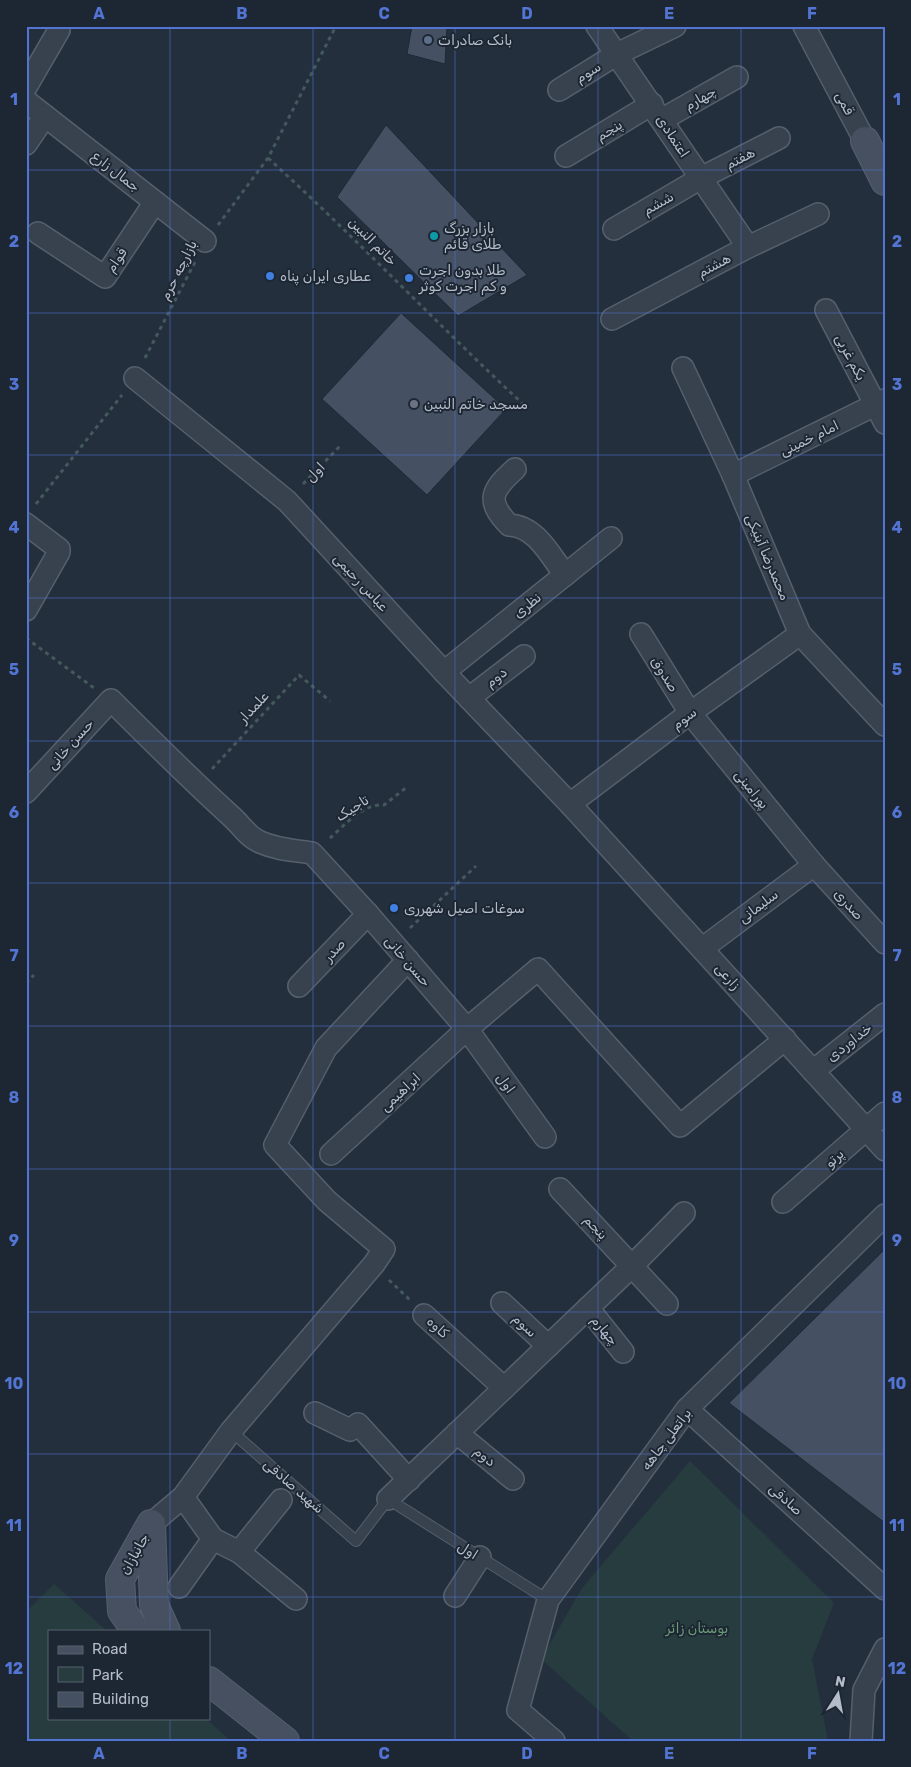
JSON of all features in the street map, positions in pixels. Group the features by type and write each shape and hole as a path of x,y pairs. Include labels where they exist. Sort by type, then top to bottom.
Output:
{"street":[{"name":"اعتمادی","path":"597,26 748,247"},
{"path":"617,54 675,26"},
{"name":"قمی","path":"804,26 885,182"},
{"path":"26,87 59,30"},
{"name":"سوم","path":"559,90 617,54"},
{"name":"چهارم","path":"657,112 737,77"},
{"name":"جمال زارع","path":"26,101 205,241"},
{"name":"پنجم","path":"566,156 657,112"},
{"path":"26,144 45,116"},
{"name":"هفتم","path":"701,178 779,138"},
{"name":"ششم","path":"614,229 701,178"},
{"name":"قوام","path":"38,233 105,277 155,202"},
{"name":"هشتم","path":"612,319 748,247 818,214"},
{"name":"یکم غربی","path":"826,310 882,409"},
{"name":"محمدرضا آبنیکی","path":"683,368 733,475 800,634 885,725"},
{"name":"عباس رحیمی","path":"135,378 286,501 444,672 570,804"},
{"name":"امام خمینی","path":"733,475 882,409"},
{"path":"515,469 494,491 493,499 497,512 509,524 515,525 536,536 565,575"},
{"path":"26,610 59,552 59,549 29,516"},
{"name":"نظری","path":"444,672 611,538"},
{"name":"صدوق","path":"641,634 690,713"},
{"name":"سوم","path":"570,804 690,713 800,634"},
{"name":"دوم","path":"469,698 524,656"},
{"path":"111,700 196,785 235,819 246,834 260,842 285,851 312,854"},
{"name":"حسن خانی","path":"26,792 111,700"},
{"name":"پورامینی","path":"690,713 814,865"},
{"name":"زارعی","path":"570,804 885,1150"},
{"name":"حسن خانی","path":"312,854 368,914 467,1029"},
{"name":"صدری","path":"814,865 885,943"},
{"name":"سلیمانی","path":"703,948 814,865"},
{"name":"صدر","path":"299,986 368,914"},
{"path":"152,1524 183,1497 231,1431 374,1264 384,1248 326,1201 275,1146 326,1048 408,960"},
{"path":"467,1029 538,969 680,1126 785,1040"},
{"name":"خداوردی","path":"813,1071 885,1014"},
{"name":"اول","path":"467,1029 545,1137"},
{"name":"ابراهیمی","path":"331,1154 467,1029"},
{"name":"پرتو","path":"783,1202 885,1114"},
{"name":"پنجم","path":"560,1189 667,1304"},
{"path":"388,1499 632,1266 684,1213"},
{"name":"براتعلی چاهه","path":"554,1741 518,1710 548,1600 687,1409 885,1215"},
{"name":"سوم","path":"502,1303 548,1346"},
{"name":"چهارم","path":"588,1308 623,1352"},
{"name":"کاوه","path":"424,1315 504,1388"},
{"name":"صادقی","path":"687,1409 885,1588"},
{"path":"315,1413 350,1430 358,1424 408,1480"},
{"name":"دوم","path":"457,1433 513,1479"},
{"path":"183,1497 213,1539 239,1552 296,1599"},
{"path":"239,1552 282,1500"},
{"name":"جانبازان","path":"135,1630 122,1611 120,1579 152,1524"},
{"name":"جانبازان","path":"152,1524 154,1605 166,1630"},
{"path":"179,1587 213,1539"},
{"path":"455,1596 480,1557"},
{"path":"861,1741 864,1690 885,1649"},
{"path":"210,1682 285,1741"},
{"path":"210,1704 254,1741"}],"lane":[{"name":"شهید صادقی","path":"231,1431 356,1541 388,1499"},
{"name":"اول","path":"388,1499 548,1600"}],"path":[{"name":"بازارچه حرم","path":"29,516 135,378 205,241 268,158 336,26"},
{"name":"خاتم النبین","path":"268,158 336,219 453,339 524,405"},
{"name":"اول","path":"286,501 342,444"},
{"path":"26,638 111,700"},
{"name":"علمدار","path":"196,785 299,675 330,701"},
{"name":"تاجیک","path":"312,854 354,817 374,804 384,805 407,787"},
{"path":"394,944 476,866"},
{"path":"26,983 34,975"},
{"name":"کاوه","path":"374,1264 424,1315"}],"green space":[{"name":"بوستان زائر","path":"690,1461 834,1603 812,1659 828,1741 633,1741 541,1659 582,1588"},
{"path":"54,1584 106,1630 48,1630 48,1720 207,1720 231,1741 26,1741 26,1612"}],"building":[{"name":"بانک صادرات","path":"412,26 447,26 445,64 407,54"},
{"name":"بازار بزرگ طلای قائم","path":"386,125 527,275 458,316 337,197"},
{"name":"مسجد خاتم النبین","path":"401,313 506,409 427,495 322,399"},
{"path":"885,1249 885,1523 729,1403"}],"place":[{"name":"بانک صادرات","path":"428,40"},
{"name":"بازار بزرگ طلای قائم","path":"434,236"},
{"name":"عطاری ایران پناه","path":"270,276"},
{"name":"طلا بدون اجرت و كم اجرت كوثر","path":"409,278"},
{"name":"مسجد خاتم النبین","path":"414,404"},
{"name":"سوغات اصیل شهرری","path":"394,908"}]}
